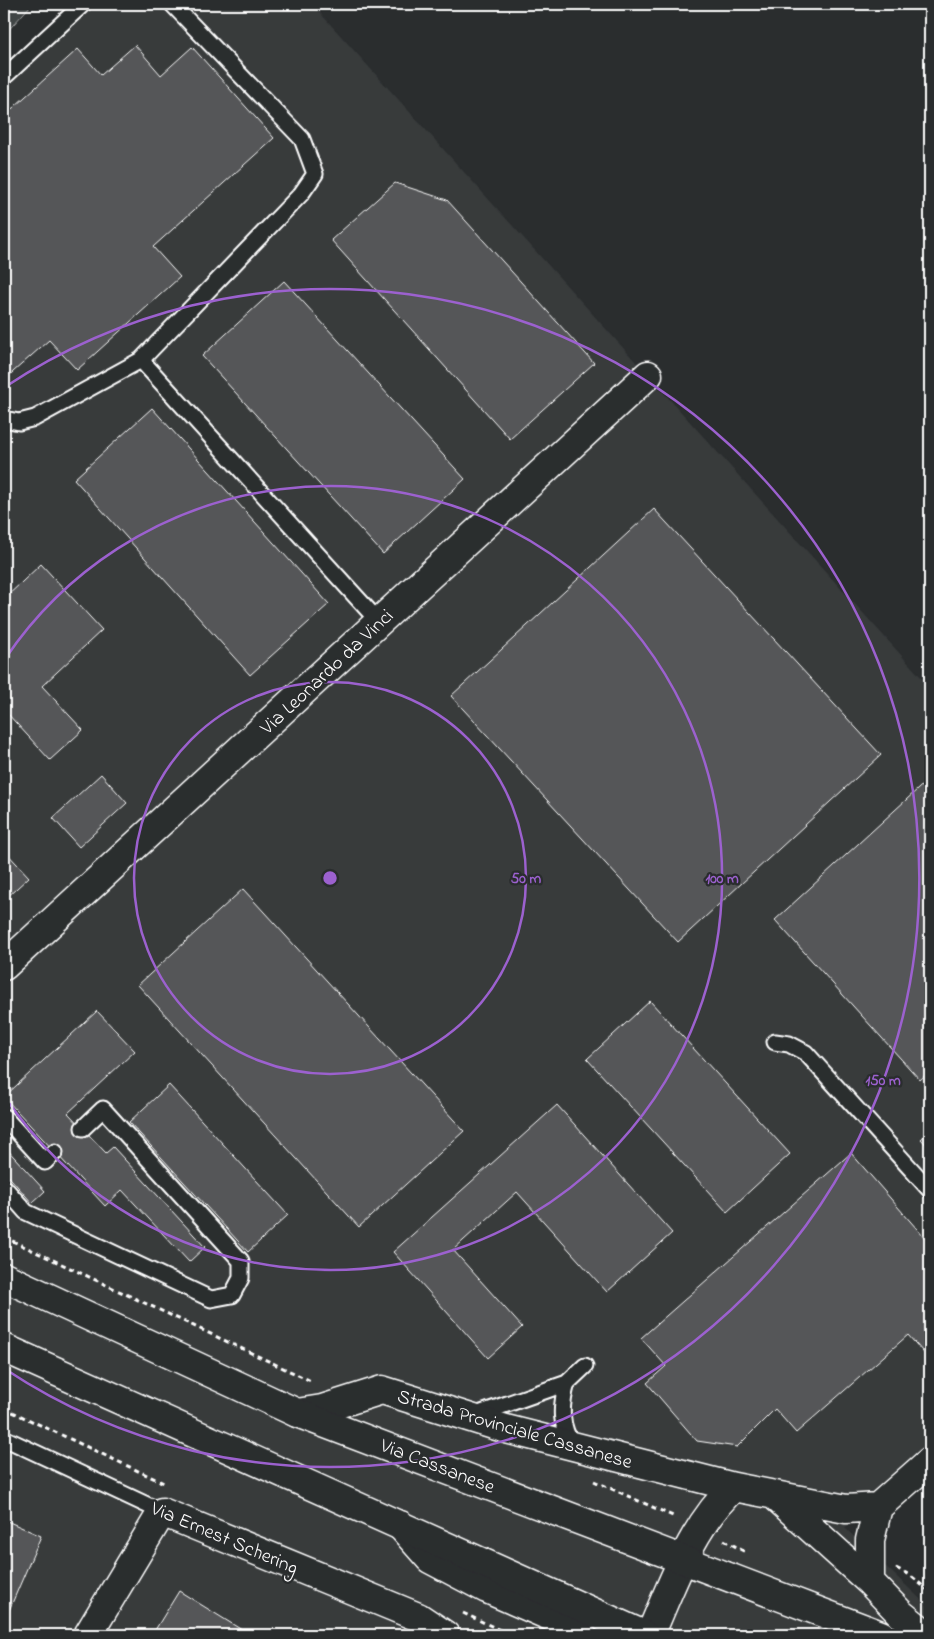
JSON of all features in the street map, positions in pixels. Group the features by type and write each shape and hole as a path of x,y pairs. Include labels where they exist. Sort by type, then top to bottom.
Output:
{"street":[{"name":"Via Leonardo da Vinci","path":"4,966 648,375"},
{"name":"Via Cassanese","path":"4,1277 297,1413 881,1635"},
{"path":"4,1348 644,1635"},
{"name":"Strada Provinciale Cassanese","path":"297,1413 322,1409 382,1390 470,1418 734,1487 846,1509 878,1506"},
{"path":"870,1582 870,1540 878,1506 930,1461"},
{"path":"650,1635 684,1559 721,1498 734,1487"},
{"path":"772,1494 927,1635"},
{"path":"88,1635 162,1512"},
{"name":"Via Ernest Schering","path":"162,1512 418,1617 446,1635"},
{"path":"400,1525 430,1559 487,1589 577,1628 582,1635"}],"lane":[{"path":"4,77 83,4"},
{"path":"4,419 19,422 35,418 141,360 301,194 315,174 302,139 172,4"},
{"path":"141,360 379,622"},
{"path":"775,1042 789,1044 806,1052 930,1190"},
{"path":"4,1187 26,1212 88,1242 211,1299 232,1295 241,1278 240,1261 104,1110 83,1128"},
{"path":"4,1117 45,1162 55,1152"},
{"path":"470,1418 567,1384 585,1366"},
{"path":"567,1384 562,1419 564,1432 574,1446"},
{"name":"Via Ernest Schering","path":"4,1438 162,1512"}],"shaded area":[{"path":"4,4 32,4 4,35"},
{"path":"89,4 312,4 930,687 930,1447 845,1528 930,1608 930,1635 4,1635 4,90"}],"building":[{"path":"135,45 161,75 192,47 274,138 153,247 180,277 77,370 49,340 4,380 4,116 78,49 101,75"},
{"path":"395,183 447,200 594,363 510,439 331,240"},
{"path":"284,281 465,479 383,554 202,356"},
{"path":"152,408 329,604 250,675 74,479"},
{"path":"654,509 881,755 678,942 451,696"},
{"path":"41,564 102,630 42,686 83,730 50,760 6,712 4,714 4,599"},
{"path":"101,774 127,803 79,847 53,818"},
{"path":"930,778 930,1071 920,1080 775,920"},
{"path":"4,850 29,877 4,900"},
{"path":"243,889 464,1131 359,1227 138,985"},
{"path":"650,1001 790,1154 727,1212 587,1059"},
{"path":"97,1011 135,1051 68,1113 106,1153 113,1147 205,1247 189,1262 122,1190 105,1206 4,1097"},
{"path":"169,1085 288,1215 248,1252 129,1122"},
{"path":"557,1105 672,1233 607,1292 517,1192 453,1250 522,1327 488,1358 393,1252"},
{"path":"930,1131 930,1149 921,1139"},
{"path":"4,1146 45,1191 32,1203 4,1171"},
{"path":"851,1153 930,1244 930,1360 908,1335 796,1433 775,1409 737,1447 697,1441 647,1383 666,1366 641,1338"},
{"path":"7,1521 41,1536 4,1622 4,1529"},
{"path":"179,1591 250,1635 152,1635"}]}
